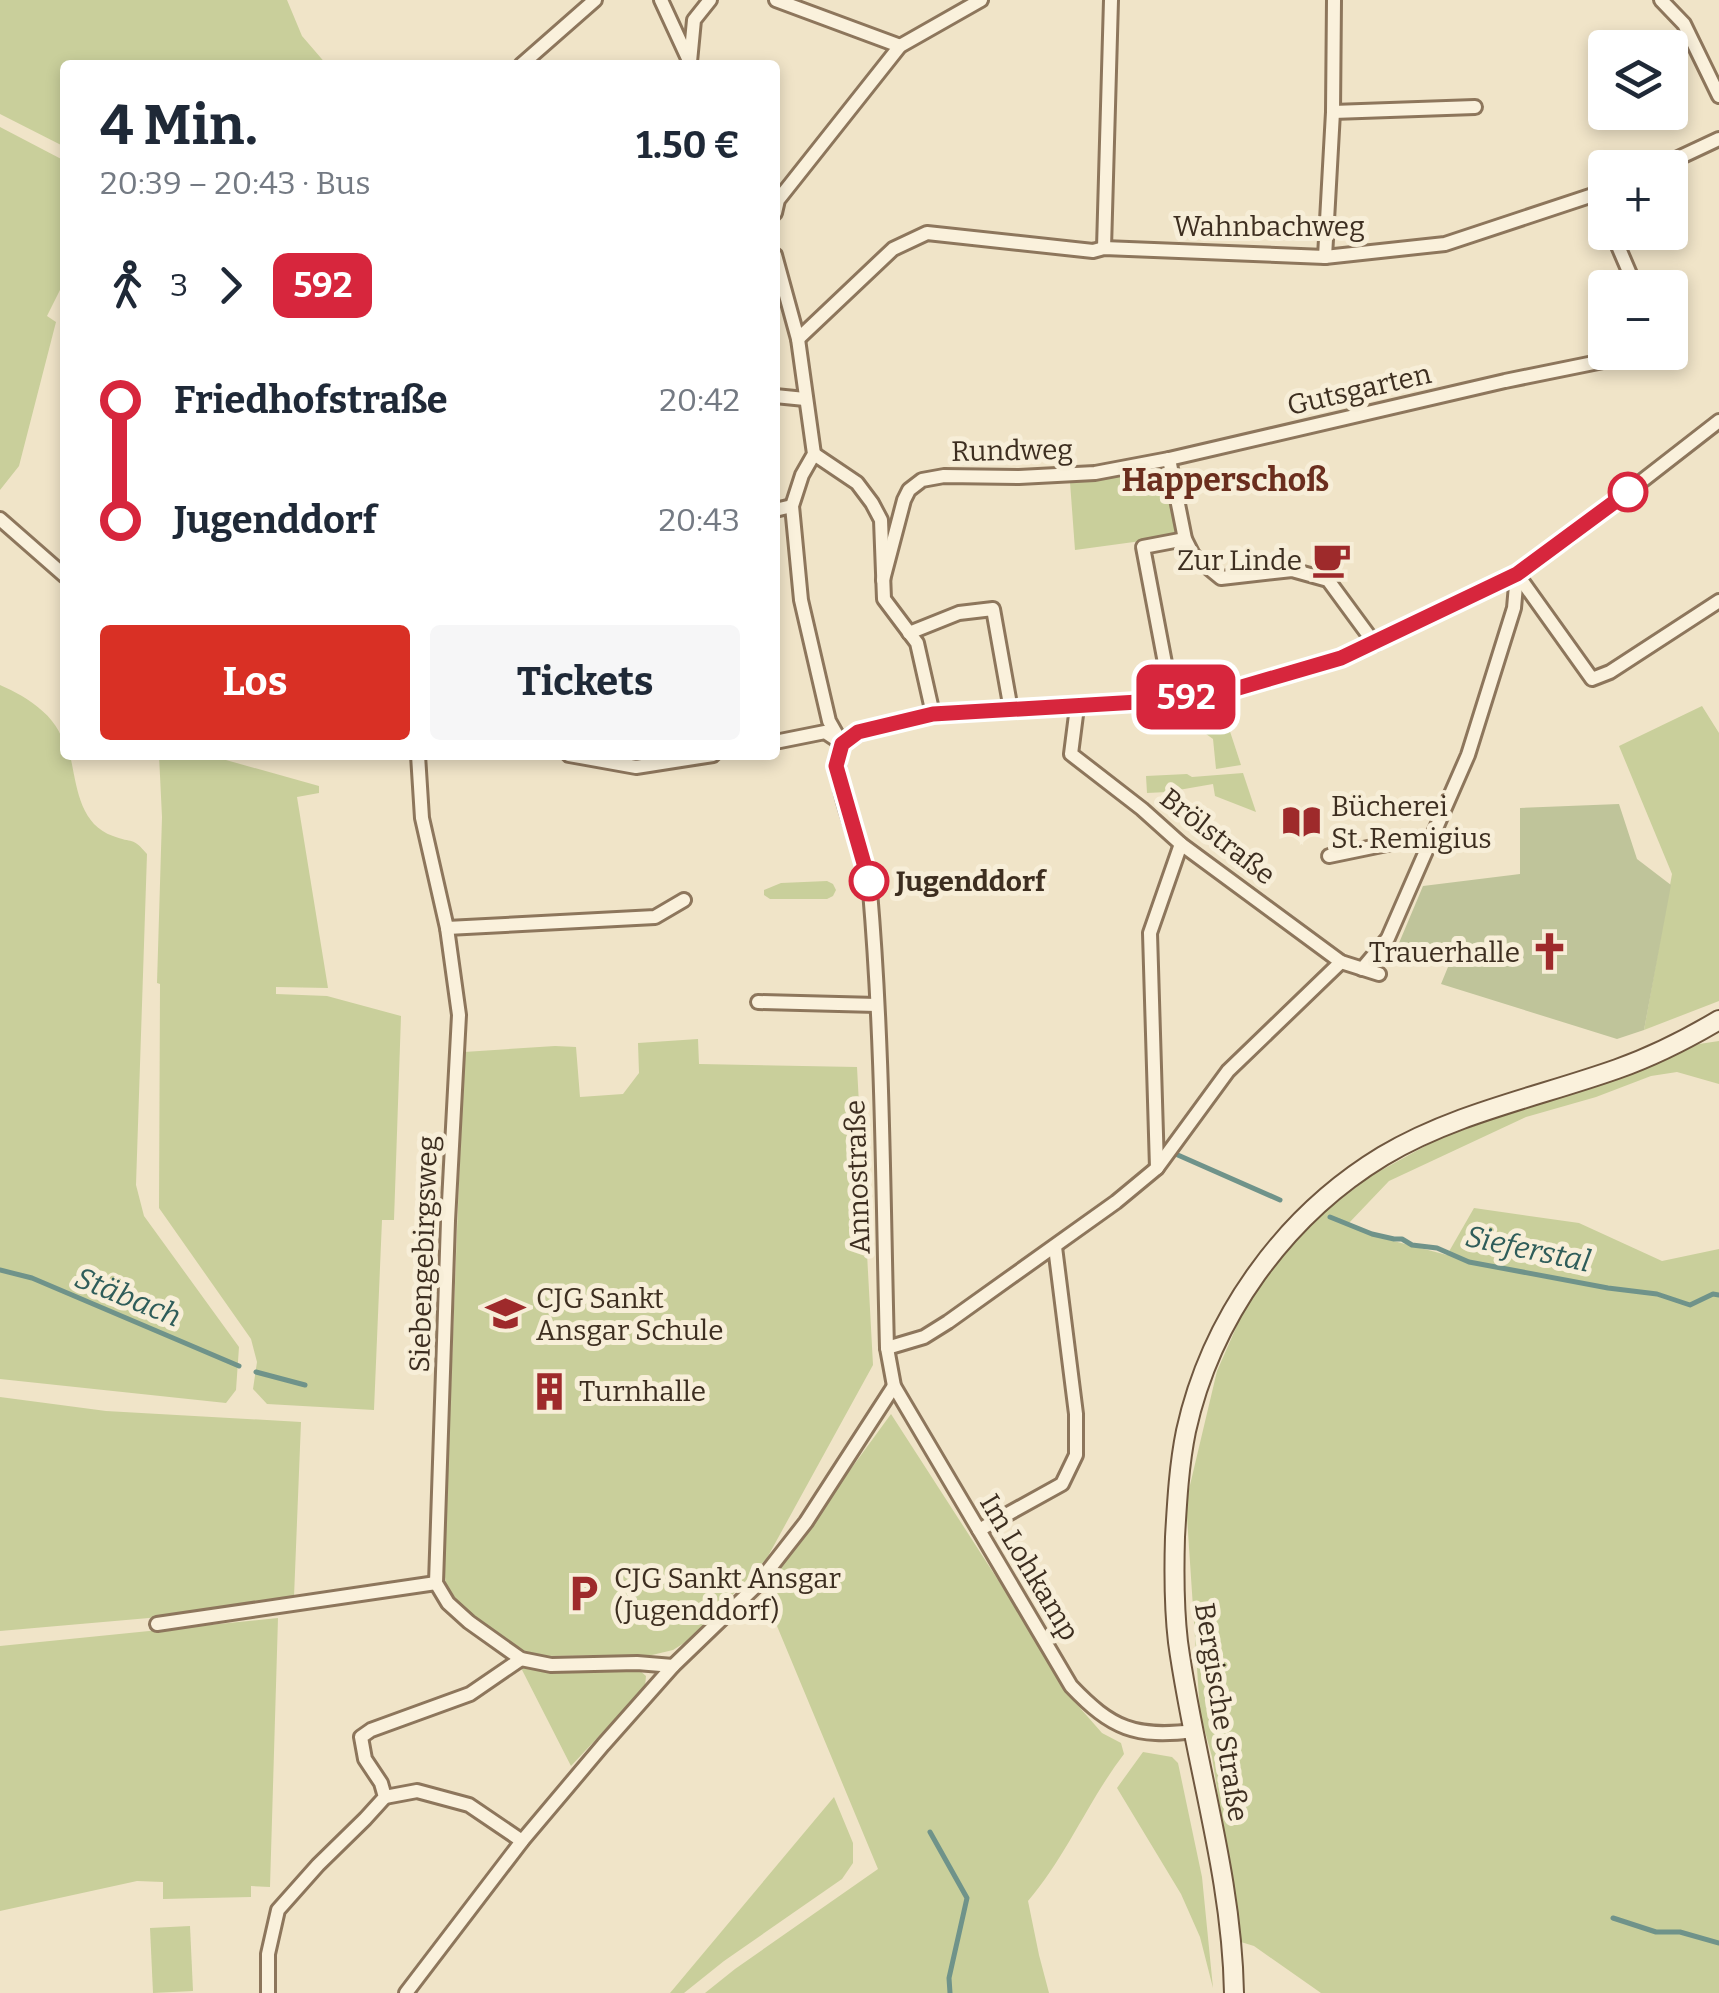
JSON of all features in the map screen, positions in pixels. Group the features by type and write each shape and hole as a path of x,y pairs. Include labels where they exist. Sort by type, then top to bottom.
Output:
{"main road":[{"name":"Bergische Straße","path":"1234,1993 1224,1881 1178,1640 1174,1568 1186,1432 1201,1377 1224,1326 1272,1251 1330,1195 1382,1157 1429,1132 1619,1068 1719,1020"}],"street":[{"path":"527,60 595,0"},
{"path":"660,0 688,60"},
{"path":"690,60 694,20 710,0"},
{"path":"776,0 900,46"},
{"path":"780,197 900,46 981,0"},
{"path":"1104,248 1112,0"},
{"path":"1324,257 1333,112 1334,0"},
{"path":"1661,0 1684,24 1719,96"},
{"path":"1333,112 1475,107"},
{"path":"1688,154 1719,140"},
{"name":"Wahnbachweg","path":"798,339 892,249 927,233 1093,251 1104,248 1324,257 1445,244 1588,197"},
{"path":"780,273 798,339 814,454 802,474 792,506 780,509"},
{"name":"Gutsgarten","path":"1095,473 1588,364"},
{"path":"780,396 805,399"},
{"path":"780,741 825,732 842,744 858,732 933,714 1172,700 1228,691 1341,658 1517,574 1719,421"},
{"path":"814,454 856,483 882,520 884,599 917,643 933,714"},
{"path":"1170,459 1185,539 1193,555 1221,578 1292,570 1328,580 1374,644"},
{"name":"Rundweg","path":"883,580 904,500 922,480 944,476 1095,473"},
{"name":"Annostraße","path":"792,506 801,600 829,720 842,744 836,766 869,881 877,1005 887,1348"},
{"path":"0,518 60,572"},
{"path":"1172,700 1143,547 1185,539"},
{"path":"1517,574 1592,679 1610,672 1719,601"},
{"path":"1362,968 1388,938 1468,755 1514,608 1517,574"},
{"path":"909,632 959,612 993,608 1011,710"},
{"name":"Brölstraße","path":"1076,707 1071,754 1181,844 1341,962 1379,974"},
{"name":"Siebengebirgsweg","path":"418,760 422,818 447,928 459,1014 436,1584"},
{"path":"597,760 636,767 681,760"},
{"path":"1330,856 1416,838 1431,841"},
{"path":"1157,1168 1150,934 1181,844"},
{"path":"447,928 655,917 684,900"},
{"path":"887,1348 924,1337 1055,1247 1157,1168 1228,1071 1341,962"},
{"path":"758,1002 877,1005"},
{"path":"979,1530 1062,1484 1076,1455 1076,1414 1055,1247"},
{"name":"Im Lohkamp","path":"887,1348 894,1386 1071,1686 1095,1712 1116,1724 1140,1732 1194,1731"},
{"path":"406,1993 522,1841 672,1666 756,1586 806,1522 894,1386"},
{"path":"157,1624 436,1584 469,1622 522,1659 551,1665 672,1666"},
{"path":"385,1797 382,1783 365,1759 362,1737 371,1730 470,1694 522,1659"},
{"path":"268,1993 268,1954 278,1910 385,1797 417,1791 468,1804 522,1841"}],"green space":[{"path":"0,0 287,0 302,36 323,60 60,60 60,144 0,114"},
{"path":"0,127 60,158 60,290 47,316 56,322 19,466 0,490"},
{"path":"1161,467 1178,536 1075,550 1070,482 1091,482"},
{"path":"0,685 33,703 59,731 60,760 71,760 81,803 93,823 113,836 135,843 147,854 136,1185 144,1216 239,1347 236,1390 226,1403 0,1379"},
{"path":"1221,704 1241,765 1216,769 1213,739 1202,731 1199,708"},
{"path":"1702,706 1719,733 1719,1001 1644,1030 1672,874 1619,746"},
{"path":"1196,708 1199,731 1151,734 1150,715"},
{"path":"159,760 226,760 319,786 319,793 297,797 328,988 276,987 276,994 327,996 401,1016 394,1220 382,1220 374,1410 267,1404 253,1389 257,1362 251,1339 159,1208 157,983 162,817"},
{"path":"1243,773 1256,812 1215,796 1213,784 1147,793 1146,776"},
{"path":"1619,804 1637,859 1671,885 1644,1030 1617,1039 1441,984 1448,967 1406,960 1401,953 1399,943 1423,886 1520,874 1520,808"},
{"path":"827,881 836,890 827,899 770,899 764,895 764,890 781,883"},
{"name":"CJG Sankt Ansgar (Jugenddorf)","path":"698,1039 699,1064 857,1067 873,1365 767,1558 692,1638 673,1650 652,1655 524,1653 478,1621 446,1588 464,1052 576,1047 580,1097 623,1094 639,1073 638,1043"},
{"path":"1719,1041 1719,1084 1677,1072 1651,1076 1526,1117 1389,1181 1348,1224 1447,1255 1474,1208 1579,1223 1662,1261 1719,1249 1719,1993 1321,1993 1254,1946 1241,1942 1212,1757 1200,1713 1186,1502 1217,1371 1261,1271 1369,1177 1438,1139 1608,1082 1699,1044"},
{"path":"0,1397 106,1411 301,1422 294,1597 149,1618 0,1631"},
{"path":"891,1414 1040,1645 1066,1692 1102,1733 1121,1743 1124,1754 1028,1901 1049,1993 705,1993 878,1869 767,1602 769,1581"},
{"path":"278,1618 270,1887 251,1886 251,1897 163,1899 163,1882 137,1881 0,1911 0,1646"},
{"path":"519,1664 540,1670 639,1670 646,1676 645,1687 571,1766"},
{"path":"1143,1752 1172,1757 1178,1763 1202,1877 1213,1988 1200,1937 1181,1894 1117,1788"},
{"path":"834,1797 853,1843 853,1863 842,1879 684,1993 670,1993"},
{"path":"190,1926 193,1991 153,1993 150,1928"}],"waterway":[{"name":"Sieferstal","path":"1171,1152 1280,1200"},
{"name":"Sieferstal","path":"1330,1217 1372,1234 1437,1248 1469,1262 1657,1294 1690,1305 1719,1295"},
{"name":"Stäbach","path":"0,1270 32,1278 239,1366"},
{"name":"Stäbach","path":"256,1372 305,1385"},
{"path":"930,1832 967,1898 949,1978 950,1993"},
{"path":"1613,1918 1656,1932 1680,1932 1719,1943"}],"bus line":[{"name":"592","path":"869,881 836,766 842,744 858,732 933,714 1172,700 1228,691 1341,658 1517,574 1628,492"}],"place":[{"name":"Zur Linde","path":"1332,560"},
{"name":"Bücherei St. Remigius","path":"1301,822"},
{"name":"Jugenddorf","path":"869,881"},
{"name":"Trauerhalle","path":"1550,952"},
{"name":"CJG Sankt Ansgar Schule","path":"506,1314"},
{"name":"Turnhalle","path":"549,1391"},
{"name":"CJG Sankt Ansgar (Jugenddorf)","path":"584,1594"}],"district":[{"name":"Happerschoß","path":"1225,480"}]}
